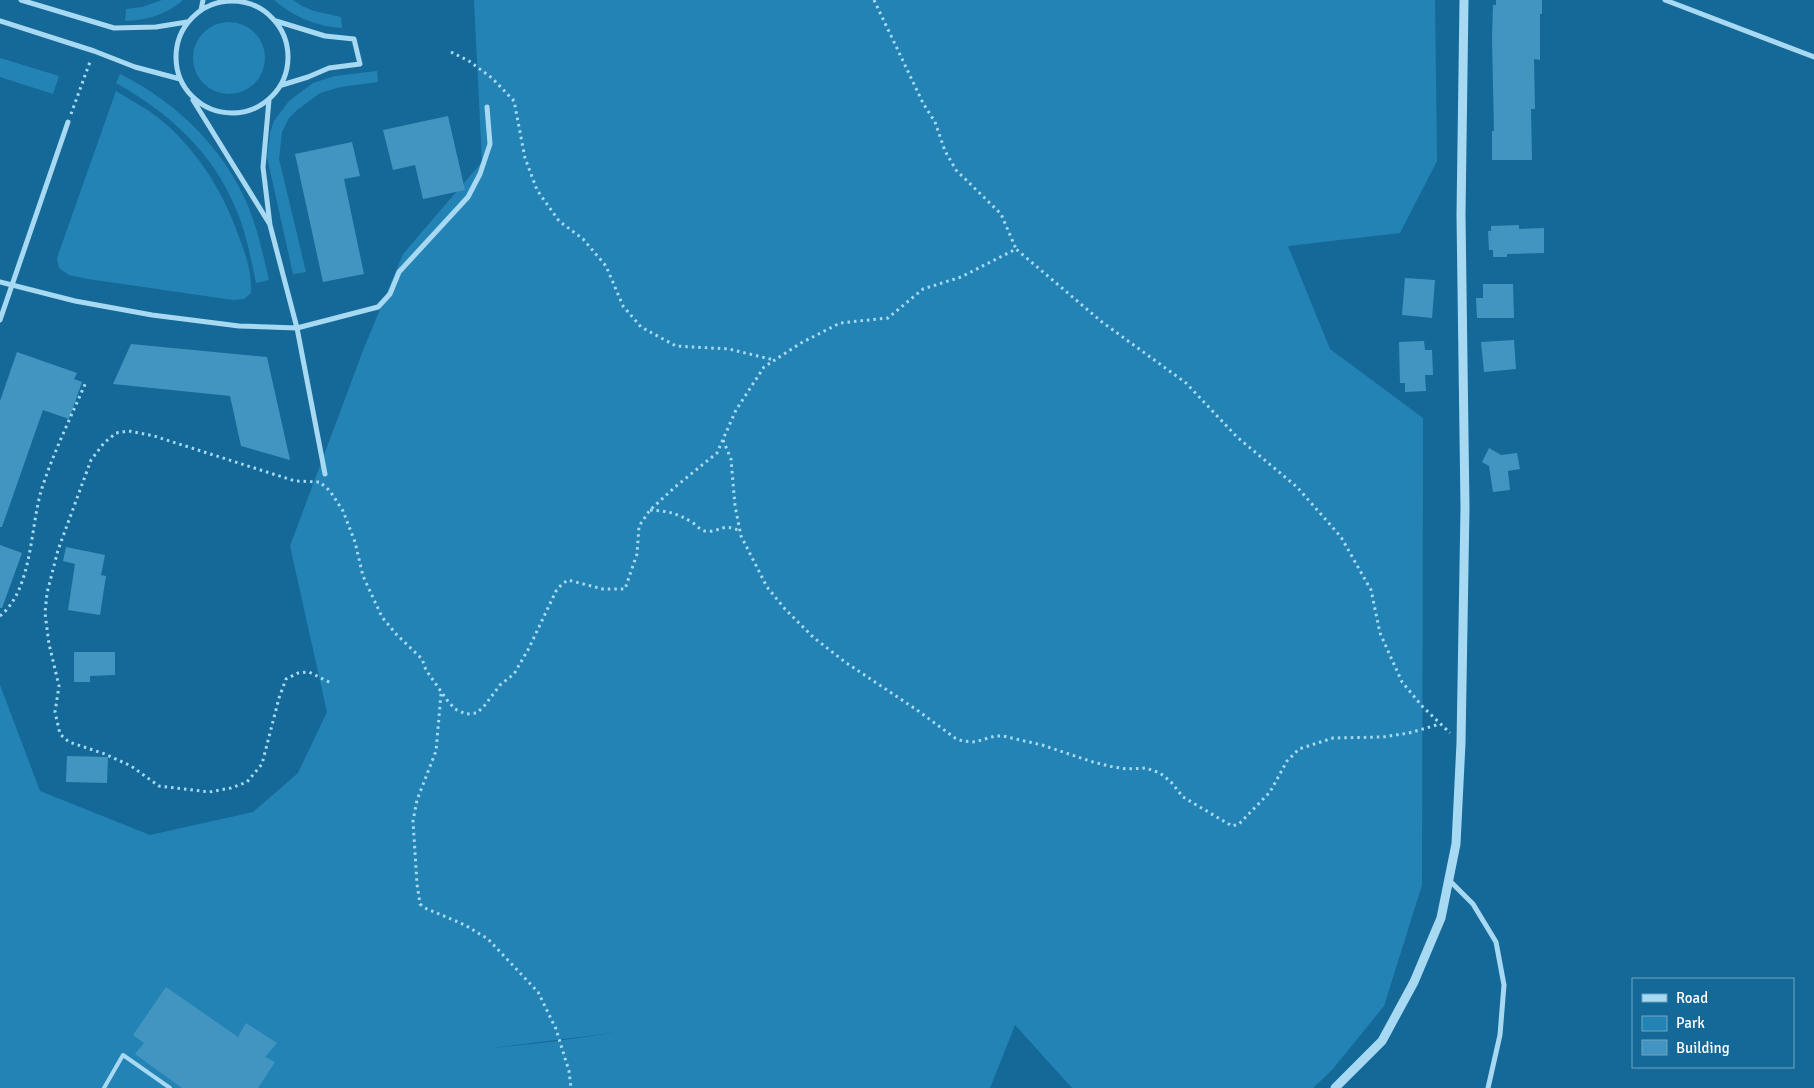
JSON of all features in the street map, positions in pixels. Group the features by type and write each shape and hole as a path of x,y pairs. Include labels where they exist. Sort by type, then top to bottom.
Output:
{"street":[{"path":"21,0 114,28 156,27 187,22"},
{"path":"201,10 204,0"},
{"path":"261,8 246,2 230,0 215,3 201,10 187,22 179,36 176,50 176,65 180,79 270,226"},
{"path":"191,97 205,107 221,113 238,114 255,109 270,100 282,84 287,69 288,52 284,36 276,22 261,8 257,0"},
{"path":"1335,1088 1382,1041 1414,982 1441,918 1456,844 1461,743 1465,508 1462,215 1464,0"},
{"path":"1665,0 1814,56"},
{"path":"0,20 94,51 135,68 180,79"},
{"path":"276,22 325,36 354,39 360,64 329,68 308,77 282,84"},
{"path":"270,100 263,167 270,226 297,328 325,474"},
{"path":"0,282 75,301 152,316 240,326 297,328 378,307 390,294 399,272 468,197 472,190 480,174 490,144 487,107"},
{"path":"0,320 68,122"},
{"path":"1449,880 1473,904 1496,942 1501,968 1504,985 1500,1035 1488,1088"}],"lane":[{"path":"104,1088 105,1083 123,1055 170,1088"}],"path":[{"path":"874,0 923,103 936,122 945,151 956,170 1001,214 1016,249 1102,322 1186,383 1237,437 1297,487 1310,501 1341,537 1370,590 1380,633 1402,682 1422,706 1461,743"},
{"path":"68,122 94,51"},
{"path":"451,52 469,61 492,78 514,101 526,158 537,190 559,221 583,239 606,266 623,306 641,327 676,346 729,349 775,360"},
{"path":"313,476 330,491 343,511 355,542 363,576 382,617 397,635 422,659 426,670 441,693 455,709 466,714 477,712 486,705 500,685 514,674 529,648 556,591 562,584 568,580 603,590 624,589 637,554 640,526 650,510 675,487 717,454 736,410 764,367 801,343 840,323 888,318 923,289 961,277 1016,249"},
{"path":"0,616 10,606 22,582 28,562 42,488 86,382"},
{"path":"320,482 294,482 154,436 129,431 116,434 104,443 91,460 58,550 47,593 45,613 49,644 59,686 55,712 60,734 69,742 105,754 131,766 159,786 208,792 231,788 247,782 262,764 279,698 286,679 298,673 309,672 331,683"},
{"path":"723,439 731,459 735,506 740,531 748,552 767,587 785,609 813,637 845,662 962,741 975,742 995,736 1003,736 1042,745 1114,767 1153,770 1171,782 1183,797 1232,826 1239,824 1270,792 1284,765 1299,749 1333,738 1383,737 1409,733 1441,724"},
{"path":"650,510 672,512 690,521 702,530 708,531 730,526 740,531"},
{"path":"441,693 436,751 418,800 413,821 420,904 425,908 465,925 488,939 538,992 556,1029 569,1070 571,1088"}],"green space":[{"path":"162,0 183,0 156,16 125,21 126,9 142,7"},
{"path":"274,0 293,0 314,11 341,17 342,28 305,20"},
{"path":"474,0 1435,0 1437,161 1400,233 1288,246 1330,349 1423,418 1422,885 1384,1006 1332,1070 1313,1088 1072,1088 1015,1025 990,1088 0,1088 0,685 40,791 150,835 253,812 298,773 327,712 290,546 364,348 403,254 482,162","holes":["612,1033 550,1042 493,1048"]},
{"path":"229,22 249,28 259,38 265,58 259,78 249,88 229,94 209,88 199,78 193,58 199,38 209,28"},
{"path":"0,58 59,76 53,94 0,77"},
{"path":"377,71 378,82 340,87 320,93 289,118 282,132 279,159 306,272 293,274 267,157 270,133 274,121 289,101 313,83 335,76"},
{"path":"120,74 141,85 179,113 212,146 226,165 252,215 269,280 256,283 240,218 215,169 202,152 171,121 135,94 116,83"},
{"path":"116,91 165,123 179,136 204,167 224,201 244,251 251,279 251,293 244,299 233,300 88,279 69,275 59,268 57,258"}],"building":[{"path":"1496,0 1542,0 1542,14 1540,14 1540,60 1534,59 1535,109 1531,109 1532,160 1492,160 1492,131 1494,131 1492,39 1493,5 1496,5"},
{"path":"448,116 465,190 423,199 415,165 393,170 383,130"},
{"path":"352,142 360,176 344,179 364,274 323,282 295,154"},
{"path":"1519,225 1519,229 1544,228 1544,253 1507,254 1507,257 1493,257 1493,250 1489,250 1488,231 1491,231 1491,226"},
{"path":"1405,278 1435,280 1432,318 1402,315"},
{"path":"1483,284 1513,284 1514,318 1477,318 1476,298 1483,298"},
{"path":"1514,340 1516,369 1484,372 1481,342"},
{"path":"1424,341 1425,350 1432,350 1433,375 1425,375 1426,391 1405,392 1405,383 1400,383 1399,342"},
{"path":"131,344 267,357 290,460 241,446 230,396 113,384"},
{"path":"17,352 77,373 74,379 82,382 69,419 43,410 2,527 0,527 0,401"},
{"path":"1489,448 1501,455 1517,453 1520,469 1508,471 1510,490 1493,492 1489,466 1482,462"},
{"path":"0,545 22,553 2,608 0,608"},
{"path":"66,547 105,555 101,575 106,576 100,615 68,610 75,564 63,561"},
{"path":"74,652 115,652 115,675 90,676 90,682 74,682"},
{"path":"67,756 108,757 107,783 66,782"},
{"path":"166,987 238,1037 246,1023 277,1043 265,1057 275,1062 258,1088 182,1088 135,1054 144,1043 133,1035"}]}
